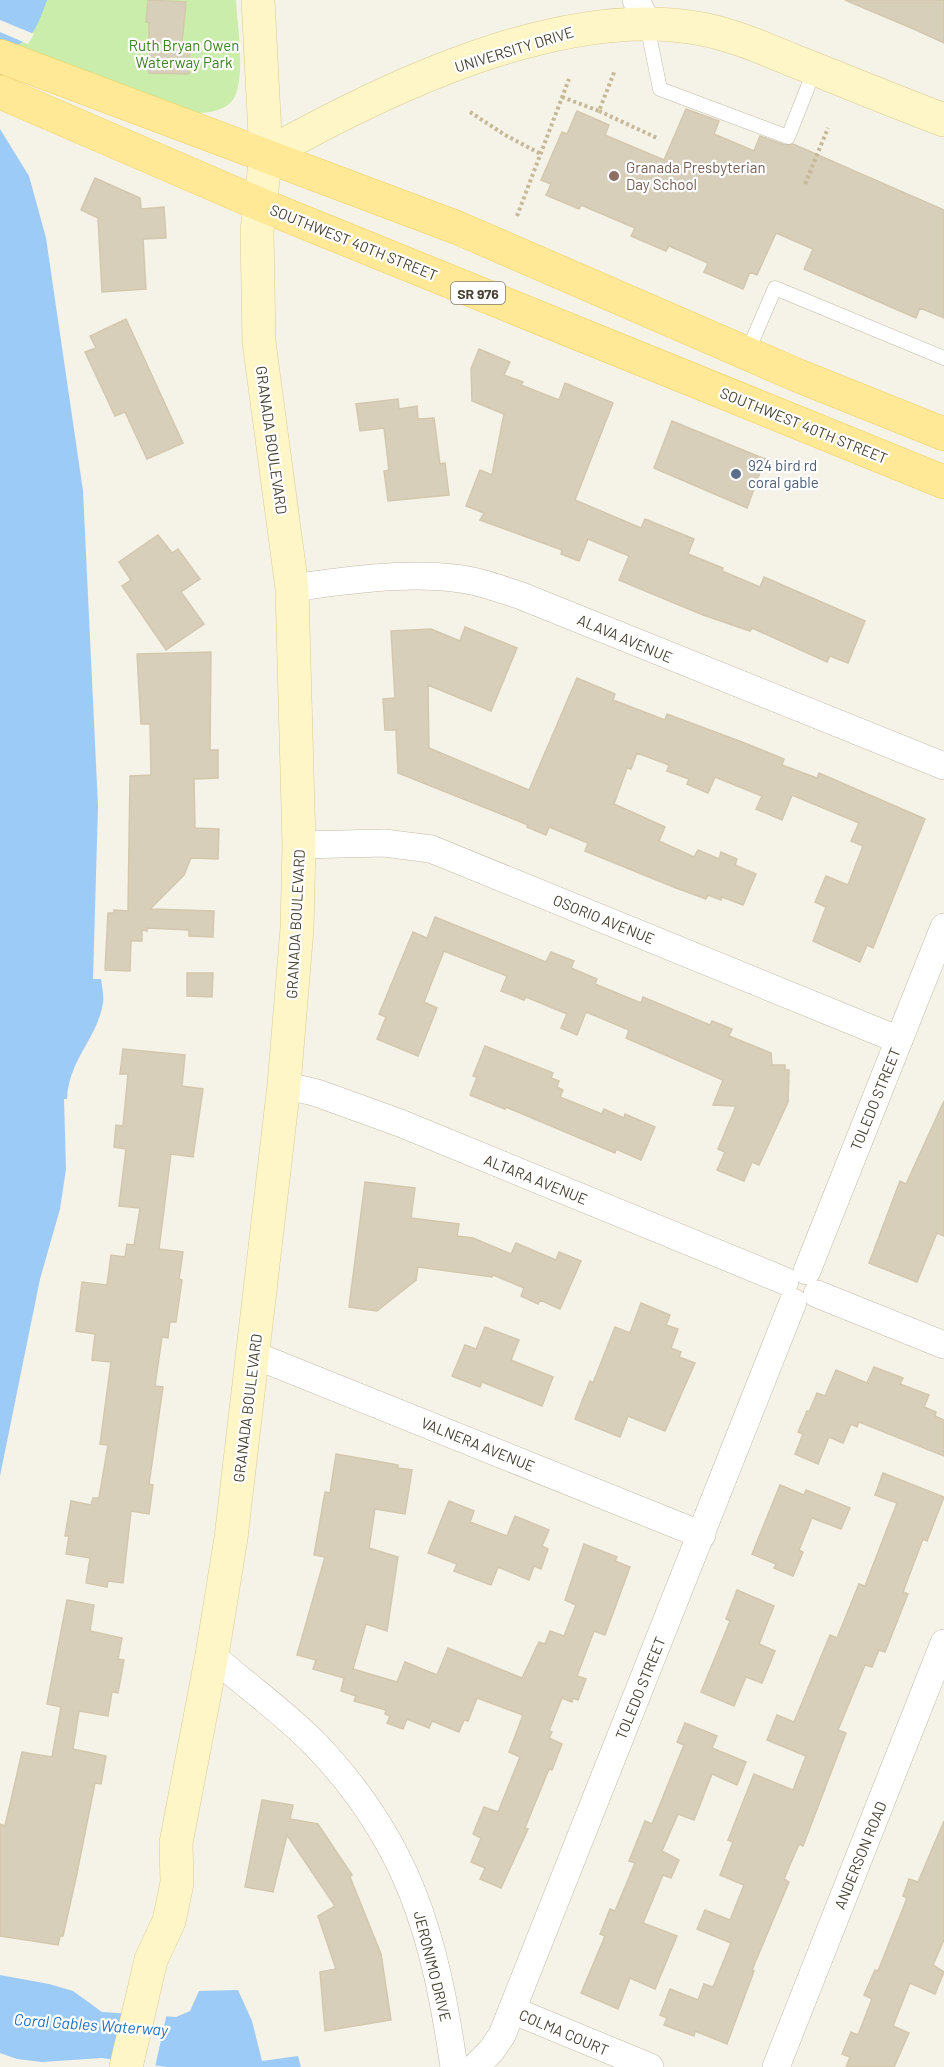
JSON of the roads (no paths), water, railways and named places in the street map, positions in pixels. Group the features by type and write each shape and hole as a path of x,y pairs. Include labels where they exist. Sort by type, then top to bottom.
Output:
{"main road":[{"path":"13,62 458,228 747,353 944,434"},
{"name":"SOUTHWEST 40TH STREET","path":"7,94 259,204 944,482"}],"street":[{"name":"GRANADA BOULEVARD","path":"126,2067 151,1960 151,1916 159,1880 176,1843 212,1655 232,1527 284,1085 297,929 299,845 292,588 259,342 259,204 266,155 258,0"},
{"name":"UNIVERSITY DRIVE","path":"266,155 381,94 479,58 642,11 742,40 944,120"},
{"name":"ALAVA AVENUE","path":"292,588 327,583 414,577 451,577 483,583 519,595 944,766"},
{"name":"OSORIO AVENUE","path":"299,845 384,843 431,849 899,1040"},
{"name":"TOLEDO STREET","path":"475,2067 497,2043 512,2010 944,927"},
{"name":"ALTARA AVENUE","path":"284,1085 328,1096 400,1123 944,1345"},
{"name":"VALNERA AVENUE","path":"254,1355 702,1535"},
{"name":"ANDERSON ROAD","path":"776,2067 944,1643"},
{"name":"JERONIMO DRIVE","path":"212,1655 314,1743 347,1779 382,1827 401,1862 427,1933 438,1976 454,2067"},
{"name":"COLMA COURT","path":"512,2010 650,2067"}],"lane":[{"path":"642,11 660,88 788,137 815,69"},
{"path":"747,353 775,288 944,358"}],"water":[{"path":"0,0 47,0 33,32 17,45 0,89"},
{"path":"0,129 29,176 46,238 83,491 98,806 93,979 101,979 103,1003 95,1028 73,1072 67,1099 64,1099 66,1169 60,1209 40,1279 0,1476"},
{"name":"Coral Gables Waterway","path":"0,1975 73,1991 102,2012 176,2017 190,2011 199,1991 238,1990 252,2021 262,2061 298,2056 301,2067 167,2067 102,2058 42,2062 17,2059 0,2053"}],"place":[{"name":"Granada Presbyterian Day School","path":"614,176"},
{"name":"924 bird rd coral gable","path":"736,474"}],"park label":[{"name":"Ruth Bryan Owen Waterway Park","path":"184,54"}]}
